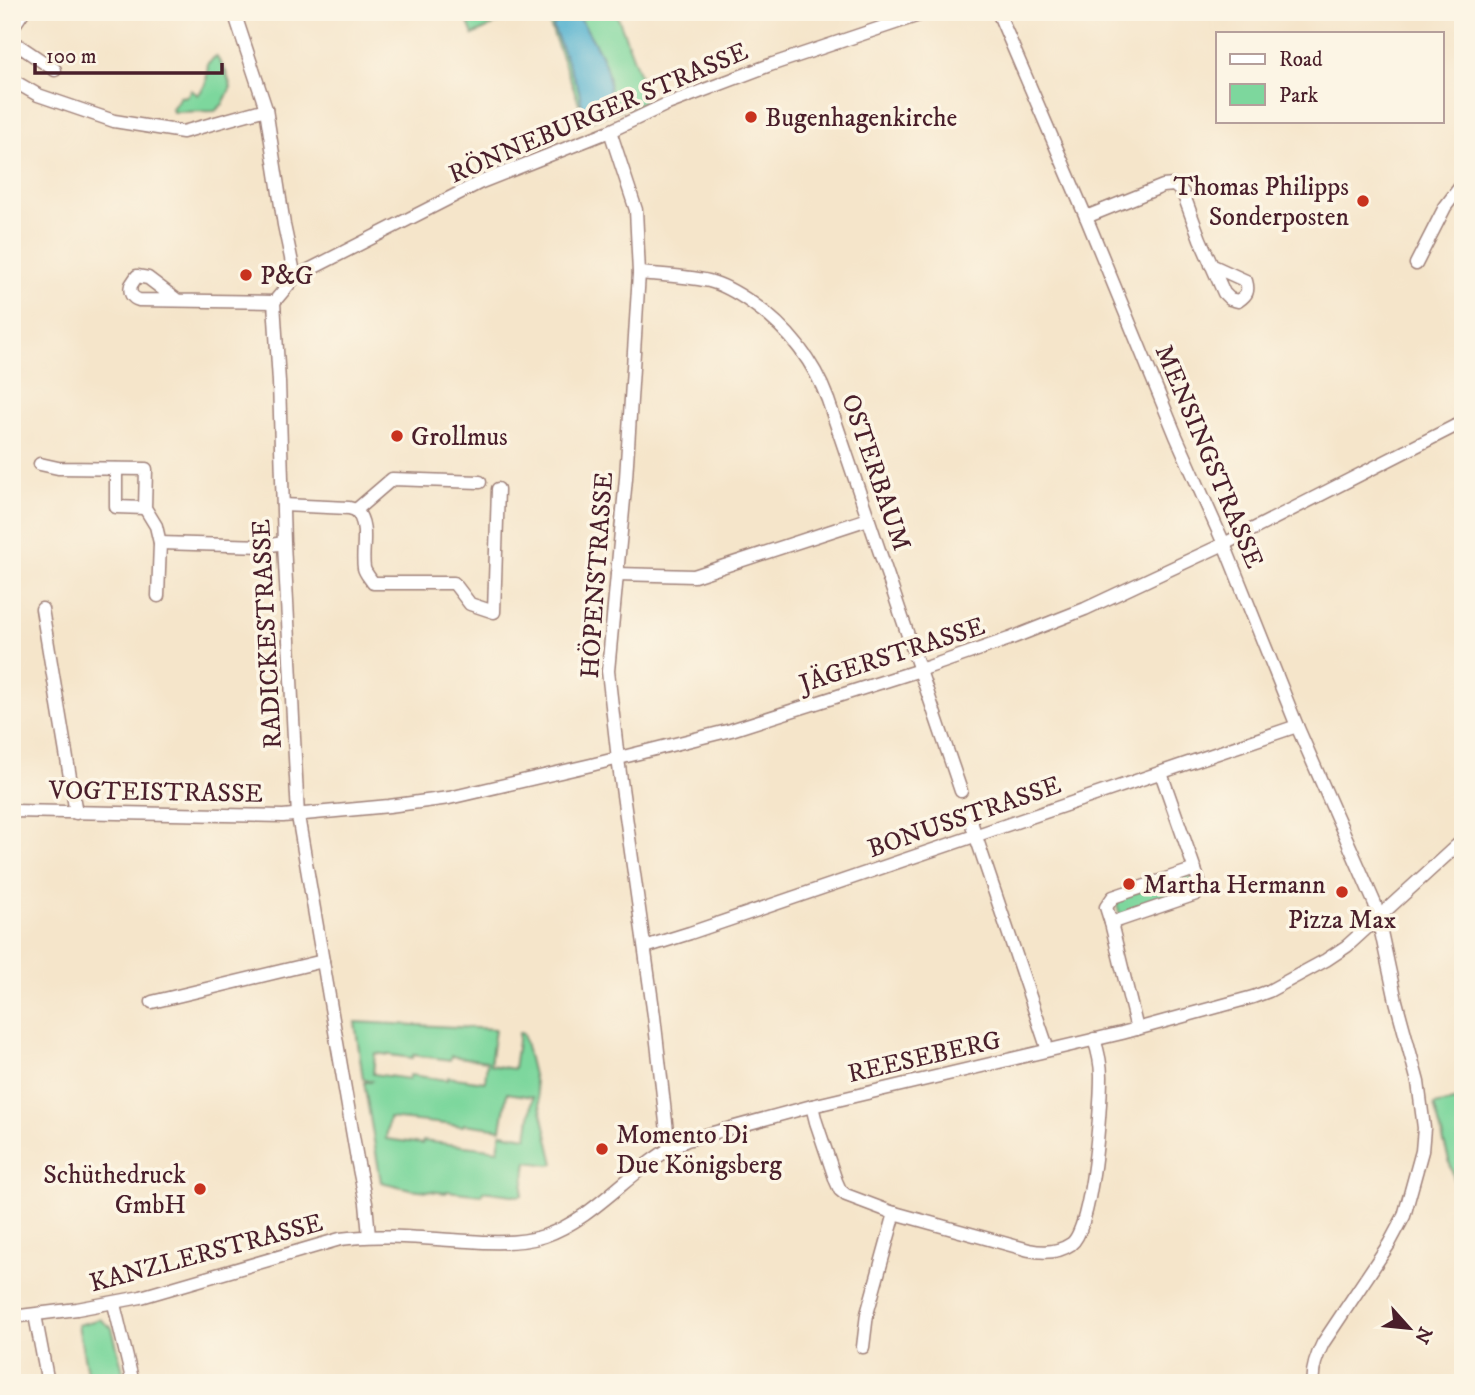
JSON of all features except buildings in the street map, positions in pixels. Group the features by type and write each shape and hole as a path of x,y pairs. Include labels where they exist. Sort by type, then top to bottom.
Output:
{"street":[{"path":"12,27 23,12"},
{"path":"177,300 274,302 295,277 266,109 234,12"},
{"name":"RÖNNEBURGER STRASSE","path":"295,277 479,183 610,131 665,105 770,65 928,12"},
{"name":"MENSINGSTRASSE","path":"998,12 1224,544 1297,726 1373,897 1396,1001 1418,1082 1424,1128 1422,1151 1404,1216 1379,1261 1324,1343 1316,1358 1313,1383"},
{"path":"12,41 55,70"},
{"path":"12,80 38,95 114,121 183,132 266,109"},
{"name":"HÖPENSTRASSE","path":"610,131 636,210 639,273 626,478 608,671 669,1149"},
{"path":"1416,264 1445,206 1463,183"},
{"path":"1086,218 1163,186 1174,185 1182,193 1211,265"},
{"name":"OSTERBAUM","path":"639,273 698,279 717,284 743,297 782,327 802,350 822,385 961,791"},
{"name":"RADICKESTRASSE","path":"274,302 298,816 366,1203 369,1236"},
{"name":"JÄGERSTRASSE","path":"298,816 449,798 618,759 731,730 920,670 1085,609 1224,544 1462,424"},
{"path":"40,464 58,468 146,470 145,508 156,526 160,543 158,596"},
{"path":"116,469 116,507 145,508"},
{"path":"356,510 392,480 480,482"},
{"path":"283,505 356,510 363,524 364,571 373,583 454,583 470,604 494,612 498,489"},
{"path":"617,574 694,576 867,519"},
{"path":"160,543 264,546 284,543"},
{"path":"42,609 76,813"},
{"name":"BONUSSTRASSE","path":"645,947 1297,726"},
{"path":"1111,923 1196,894 1201,887 1161,773"},
{"path":"967,810 1048,1050"},
{"name":"VOGTEISTRASSE","path":"12,811 298,816"},
{"name":"REESEBERG","path":"369,1236 483,1242 543,1237 566,1226 669,1149 687,1140 812,1106 1136,1029 1269,991 1326,960 1356,938 1463,840"},
{"path":"1136,1029 1106,907 1113,897 1195,870"},
{"path":"152,1002 323,961"},
{"path":"812,1106 840,1189 852,1198 895,1213 1040,1252 1051,1252 1072,1243 1080,1231 1087,1208 1096,1146 1101,1075 1094,1039"},
{"path":"863,1347 867,1314 895,1213"},
{"name":"KANZLERSTRASSE","path":"12,1317 114,1304 340,1238 369,1236"},
{"path":"114,1304 133,1383"},
{"path":"35,1315 48,1383"}],"green space":[{"path":"464,12 520,12 473,35"},
{"path":"545,12 616,12 648,100 586,122"},
{"path":"216,56 231,87 223,104 215,111 173,112 172,109 180,97 187,96 191,90 198,95 206,84 208,63"},
{"path":"1190,874 1196,890 1120,915 1115,899"},
{"path":"355,1022 495,1029 490,1065 514,1069 519,1033 523,1033 554,1164 527,1162 522,1195 519,1196 483,1191 482,1195 446,1193 381,1182 364,1082 372,1081 363,1079","holes":["375,1053 450,1060 451,1056 487,1061 485,1082 410,1075 409,1079 373,1074","507,1093 533,1097 527,1137 501,1133 498,1150 386,1139 389,1118 501,1129"]},
{"path":"1463,1099 1463,1212 1434,1105"},
{"path":"100,1319 112,1328 126,1383 89,1383 78,1325"}],"water":[{"path":"569,14 580,18 607,69 607,102 599,111 589,112 582,107 579,90 553,27 557,20"}],"place":[{"name":"Bugenhagenkirche","path":"751,117"},
{"name":"Thomas Philipps Sonderposten","path":"1363,201"},
{"name":"P&G","path":"246,275"},
{"name":"Grollmus","path":"397,436"},
{"name":"Martha Hermann","path":"1129,884"},
{"name":"Pizza Max","path":"1342,892"},
{"name":"Momento Di Due Königsberg","path":"602,1149"},
{"name":"Schüthedruck GmbH","path":"200,1189"}]}
